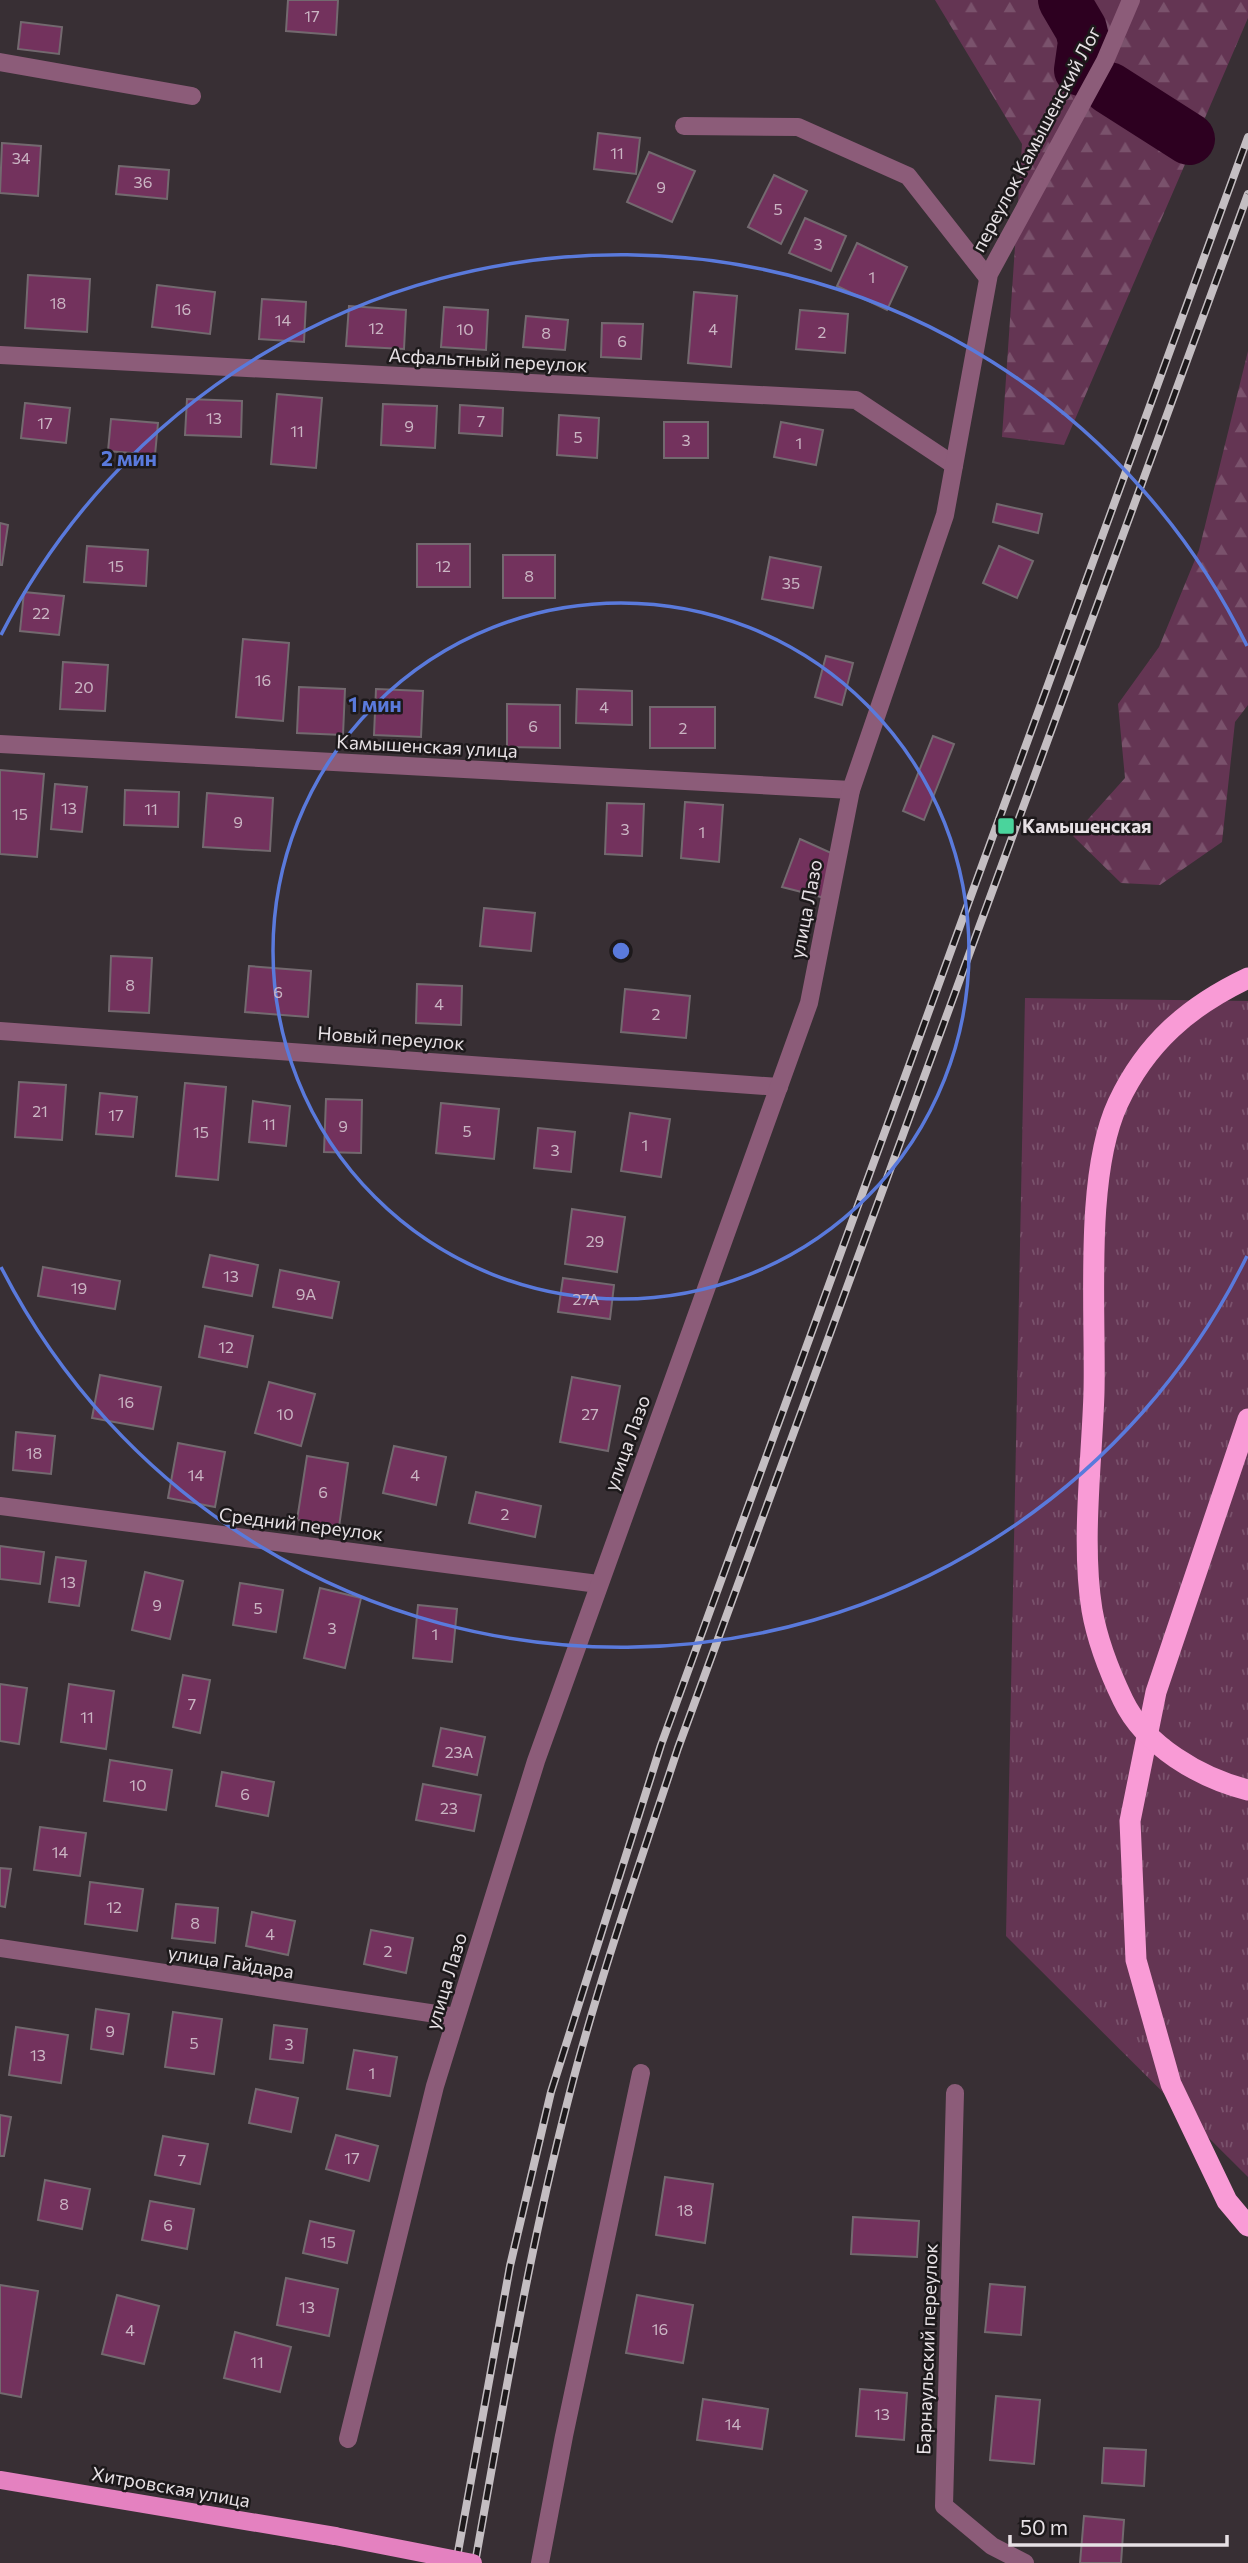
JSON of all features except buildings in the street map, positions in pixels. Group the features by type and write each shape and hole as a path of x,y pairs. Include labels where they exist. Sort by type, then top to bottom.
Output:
{"highway":[{"path":"1248,978 1205,1001 1177,1023 1140,1061 1117,1106 1102,1151 1096,1243 1088,1525 1092,1609 1124,1702 1153,1739 1194,1769 1225,1784 1248,1790"},
{"path":"1248,1419 1156,1692 1130,1821 1136,1961 1171,2084 1227,2201 1248,2226"}],"main road":[{"name":"Хитровская улица","path":"0,2480 335,2536 473,2563"}],"street":[{"name":"переулок Камышенский Лог","path":"954,465 988,278 1105,61 1131,0"},
{"path":"0,62 192,96"},
{"path":"684,126 798,127 908,176 988,278"},
{"name":"Асфальтный переулок","path":"0,355 856,400 954,465"},
{"name":"улица Лазо","path":"348,2439 435,2086 456,2017 536,1761 597,1584 809,1003 851,790 945,515 954,465"},
{"name":"Камышенская улица","path":"0,744 851,790"},
{"name":"Новый переулок","path":"0,1031 779,1087"},
{"name":"Средний переулок","path":"0,1506 597,1584"},
{"name":"улица Гайдара","path":"0,1948 456,2017"},
{"path":"540,2563 564,2436 641,2073"},
{"name":"Барнаульский переулок","path":"955,2093 944,2507 992,2546 1025,2563"}],"green space":[{"path":"935,0 1248,0 1248,18 1064,445 1002,437 1022,144"},
{"path":"1248,351 1248,705 1235,722 1222,842 1160,885 1121,883 1073,836 1125,778 1118,704 1159,647 1199,550"},
{"path":"1025,998 1248,1001 1248,2177 1006,1936"}],"waterway":[{"path":"1064,0 1081,29 1084,42 1080,70"},
{"path":"1109,88 1189,139"}],"railway":[{"path":"456,2563 510,2266 551,2092 661,1745 1248,137"},
{"path":"475,2563 541,2212 581,2052 620,1921 678,1748 1248,194"}],"place":[{"name":"Камышенская","path":"1006,826"}]}
